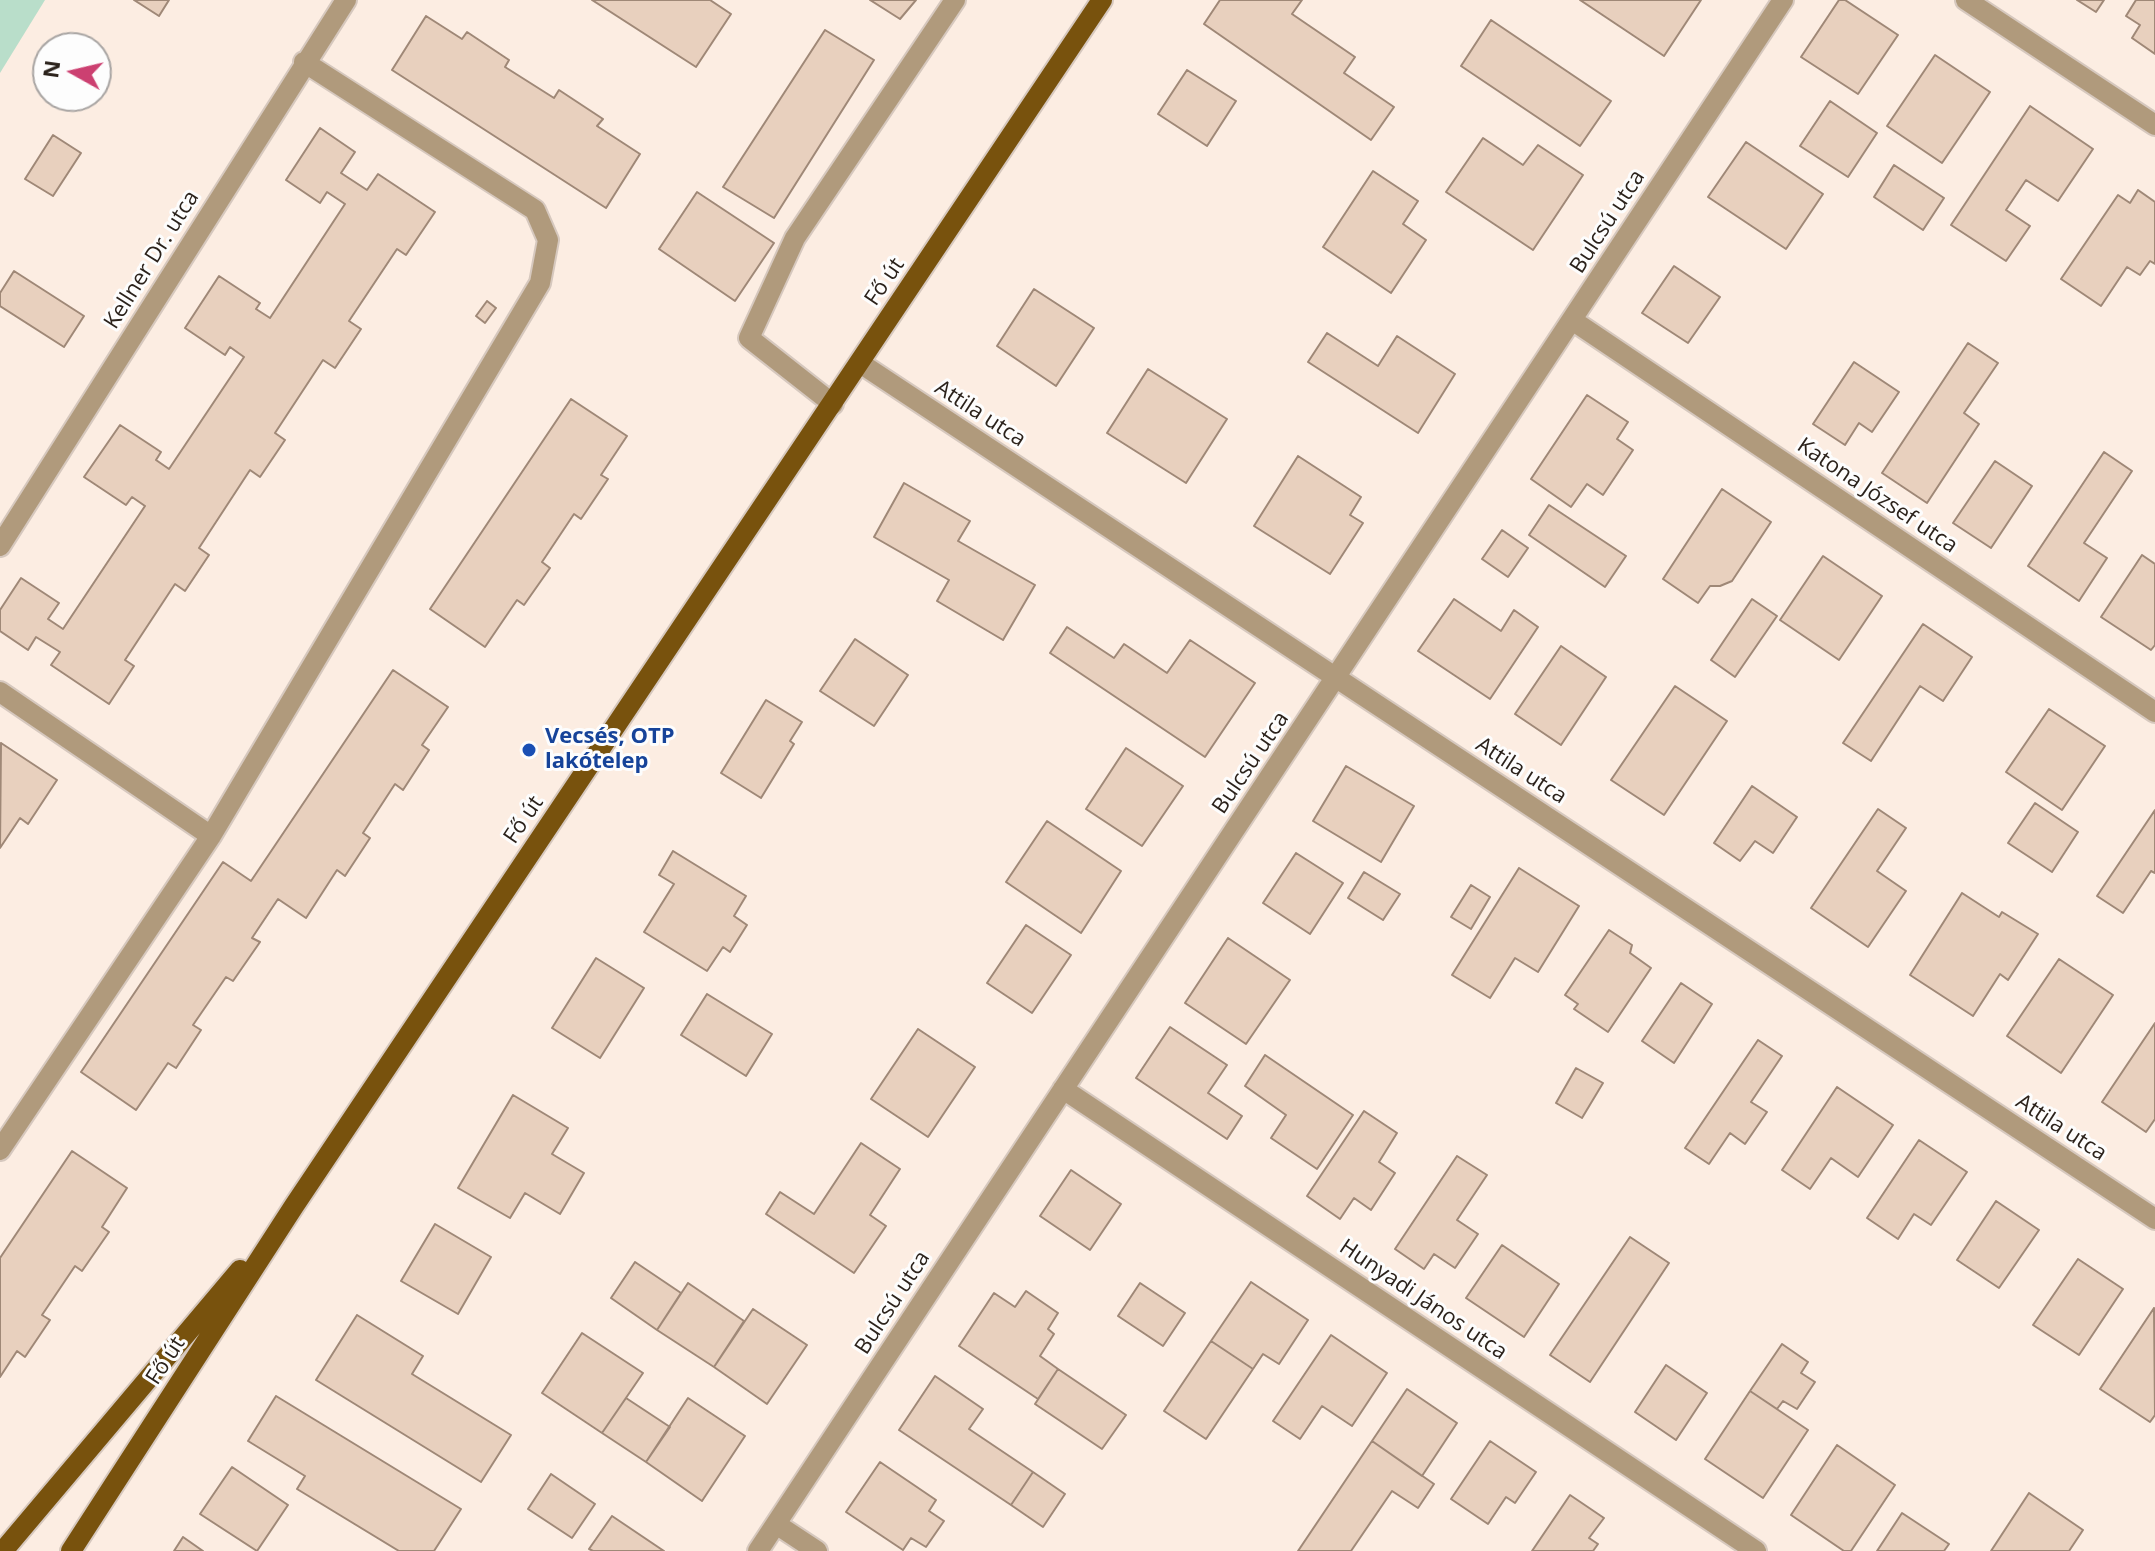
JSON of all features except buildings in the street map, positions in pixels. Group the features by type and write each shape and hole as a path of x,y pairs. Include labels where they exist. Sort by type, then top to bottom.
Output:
{"main road":[{"name":"Fő út","path":"71,1551 294,1206 1102,0"},
{"path":"3,1551 294,1206"}],"street":[{"name":"Kellner Dr. utca","path":"0,546 346,0"},
{"path":"833,404 749,338 795,238 955,0"},
{"name":"Bulcsú utca","path":"758,1551 1783,0"},
{"path":"1966,0 2155,125"},
{"path":"0,1150 211,836 540,283 548,240 535,210 304,62"},
{"name":"Katona József utca","path":"1572,320 2155,712"},
{"name":"Attila utca","path":"860,363 2155,1219"},
{"path":"0,692 211,836"},
{"name":"Hunyadi János utca","path":"1063,1089 1756,1551"},
{"path":"776,1524 817,1551"}],"green space":[{"path":"0,0 45,0 0,73"}],"place":[{"name":"Vecsés, OTP lakótelep","path":"529,750"}]}
